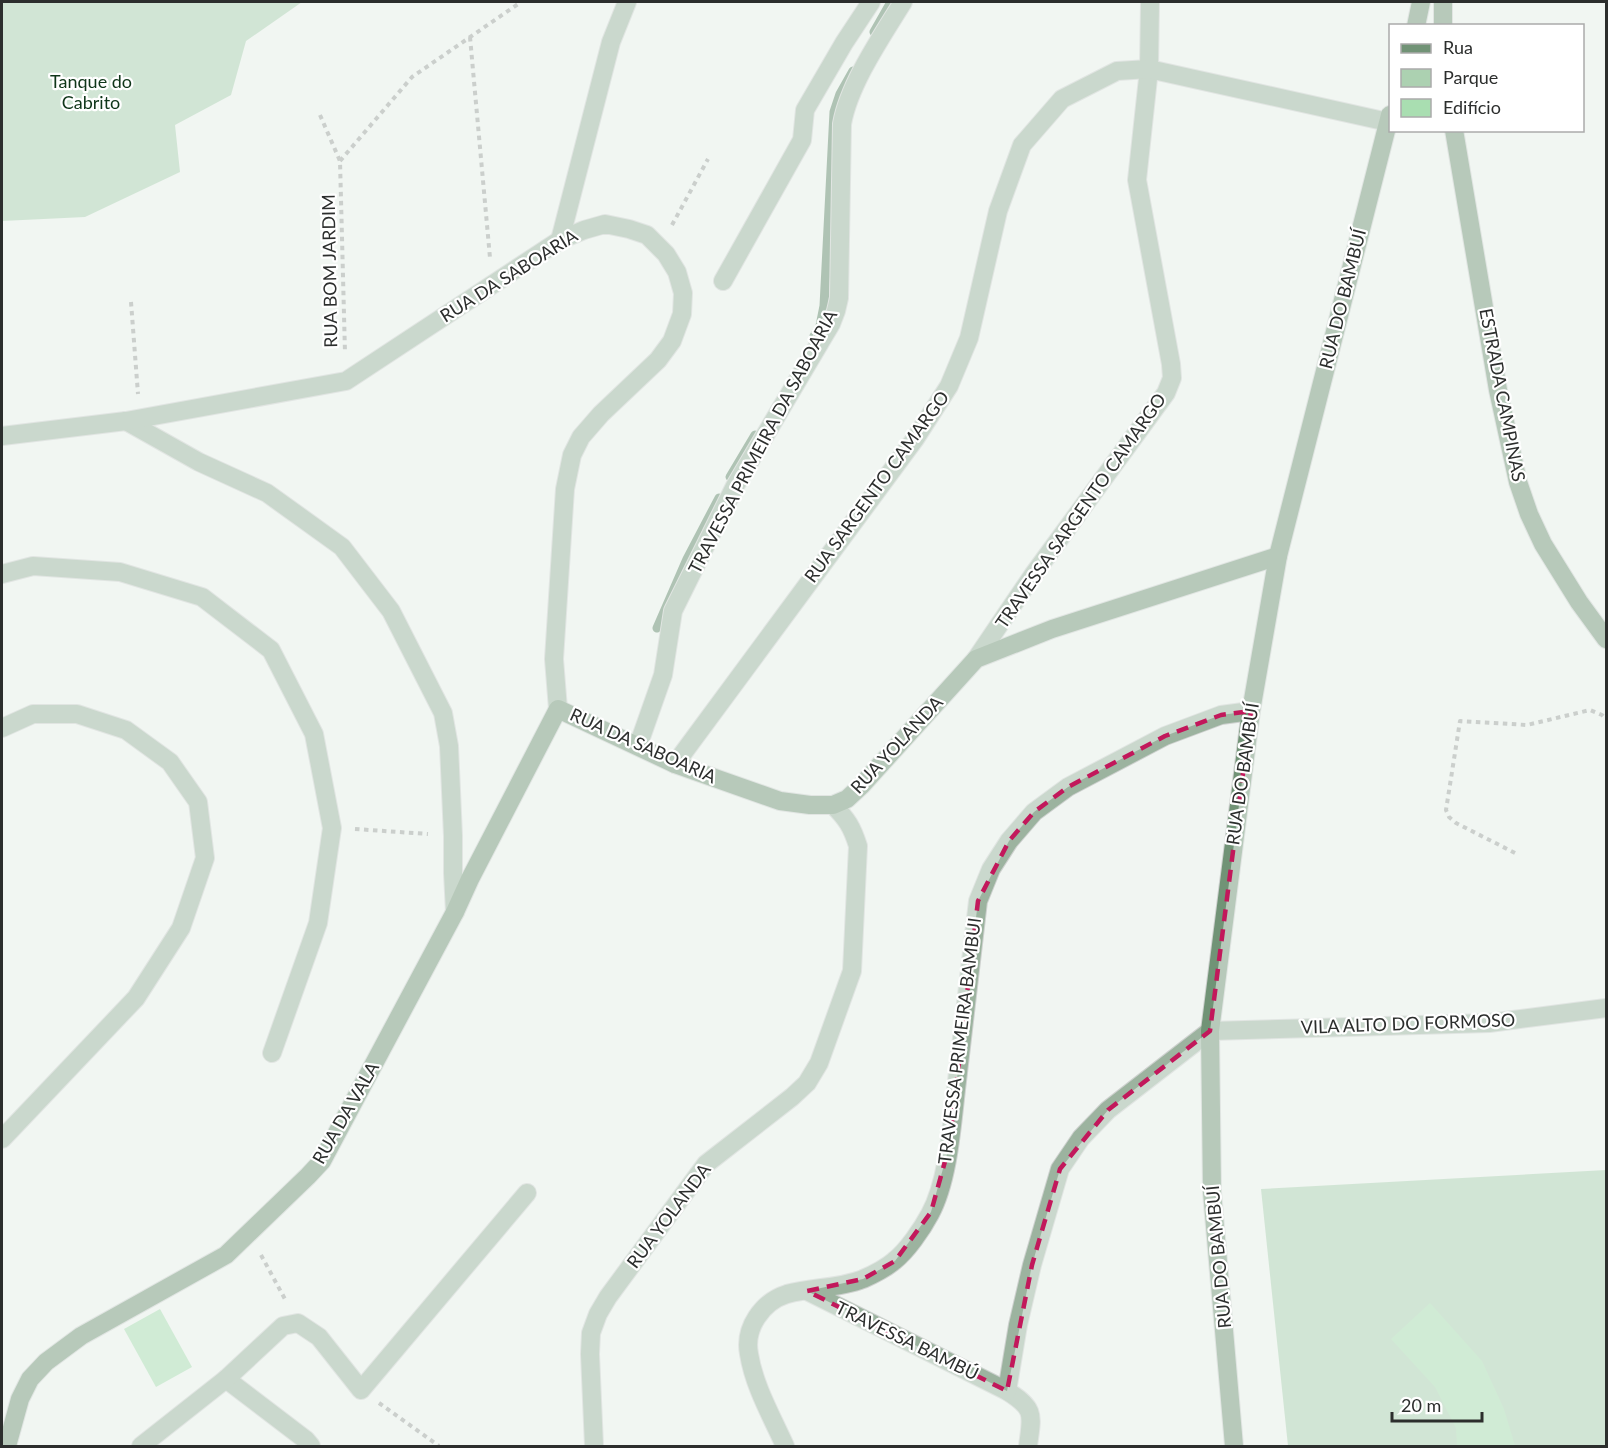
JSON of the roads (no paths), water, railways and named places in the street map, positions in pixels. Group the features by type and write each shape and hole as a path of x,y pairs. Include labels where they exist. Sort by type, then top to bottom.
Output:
{"main road":[{"path":"1443,2 1443,24"},
{"name":"RUA DO BAMBUÍ","path":"1234,1446 1212,1192 1210,1031 1251,711 1278,556 1389,118"},
{"name":"ESTRADA CAMPINAS","path":"1454,132 1498,390 1518,482 1543,544 1579,602 1606,639"},
{"name":"RUA YOLANDA","path":"833,805 847,799 861,786 976,659 1052,629 1278,556"},
{"name":"RUA DA SABOARIA","path":"558,709 675,764 780,801 833,805"},
{"name":"RUA DA VALA","path":"7,1446 20,1399 30,1379 46,1362 81,1336 226,1256 322,1161 455,912 558,709"}],"street":[{"path":"560,240 611,42 627,2"},
{"path":"723,281 802,140 805,110 871,2"},
{"name":"TRAVESSA PRIMEIRA DA SABOARIA","path":"638,746 663,675 673,610 735,486 831,324 836,311 839,298 842,124 845,108 870,57 903,2"},
{"name":"TRAVESSA SARGENTO CAMARGO","path":"976,659 1033,575 1166,393 1172,378 1137,180 1149,69 1150,2"},
{"name":"RUA SARGENTO CAMARGO","path":"675,764 915,439 949,386 969,338 998,211 1022,145 1062,99 1117,72 1149,69 1389,118"},
{"name":"RUA DA SABOARIA","path":"2,436 133,420 346,381 560,240 605,224 647,235 666,254 677,272 683,293 682,314 672,340 658,360 601,414 581,437 572,455 565,489 554,659 558,709"},
{"path":"133,420 199,462 267,493 342,547 391,611 443,714 449,747 455,912"},
{"path":"2,574 33,566 120,572 202,597 271,650 314,734 332,828 318,922 272,1053"},
{"name":"TRAVESSA PRIMEIRA BAMBUI","path":"785,1446 755,1380 748,1352 749,1333 756,1317 768,1305 786,1294 834,1287 863,1279 895,1261 919,1233 931,1212 949,1148 978,901 991,869 1009,840 1034,812 1068,787 1165,736 1221,715 1251,711"},
{"path":"2,728 33,714 76,714 126,730 170,762 198,802 205,858 181,928 136,998 2,1139"},
{"name":"RUA YOLANDA","path":"594,1446 590,1354 591,1333 598,1314 706,1164 792,1097 807,1083 819,1063 852,971 858,846 853,829 833,805"},
{"name":"VILA ALTO DO FORMOSO","path":"1210,1031 1489,1023 1606,1008"},
{"path":"1007,1391 1025,1295 1060,1169 1082,1138 1108,1110 1210,1031"},
{"path":"141,1446 290,1324 319,1337 361,1390 527,1193"},
{"name":"TRAVESSA BAMBÚ","path":"807,1291 1021,1399 1029,1408 1032,1418 1028,1446"},
{"path":"225,1379 306,1440 310,1446"}],"waterway":[{"path":"874,32 891,2"},
{"path":"814,336 820,326 824,306 834,112 840,94 853,71"},
{"path":"730,477 755,435"},
{"path":"657,628 687,559 719,498"}],"park label":[{"name":"Tanque do Cabrito","path":"91,92"}]}
